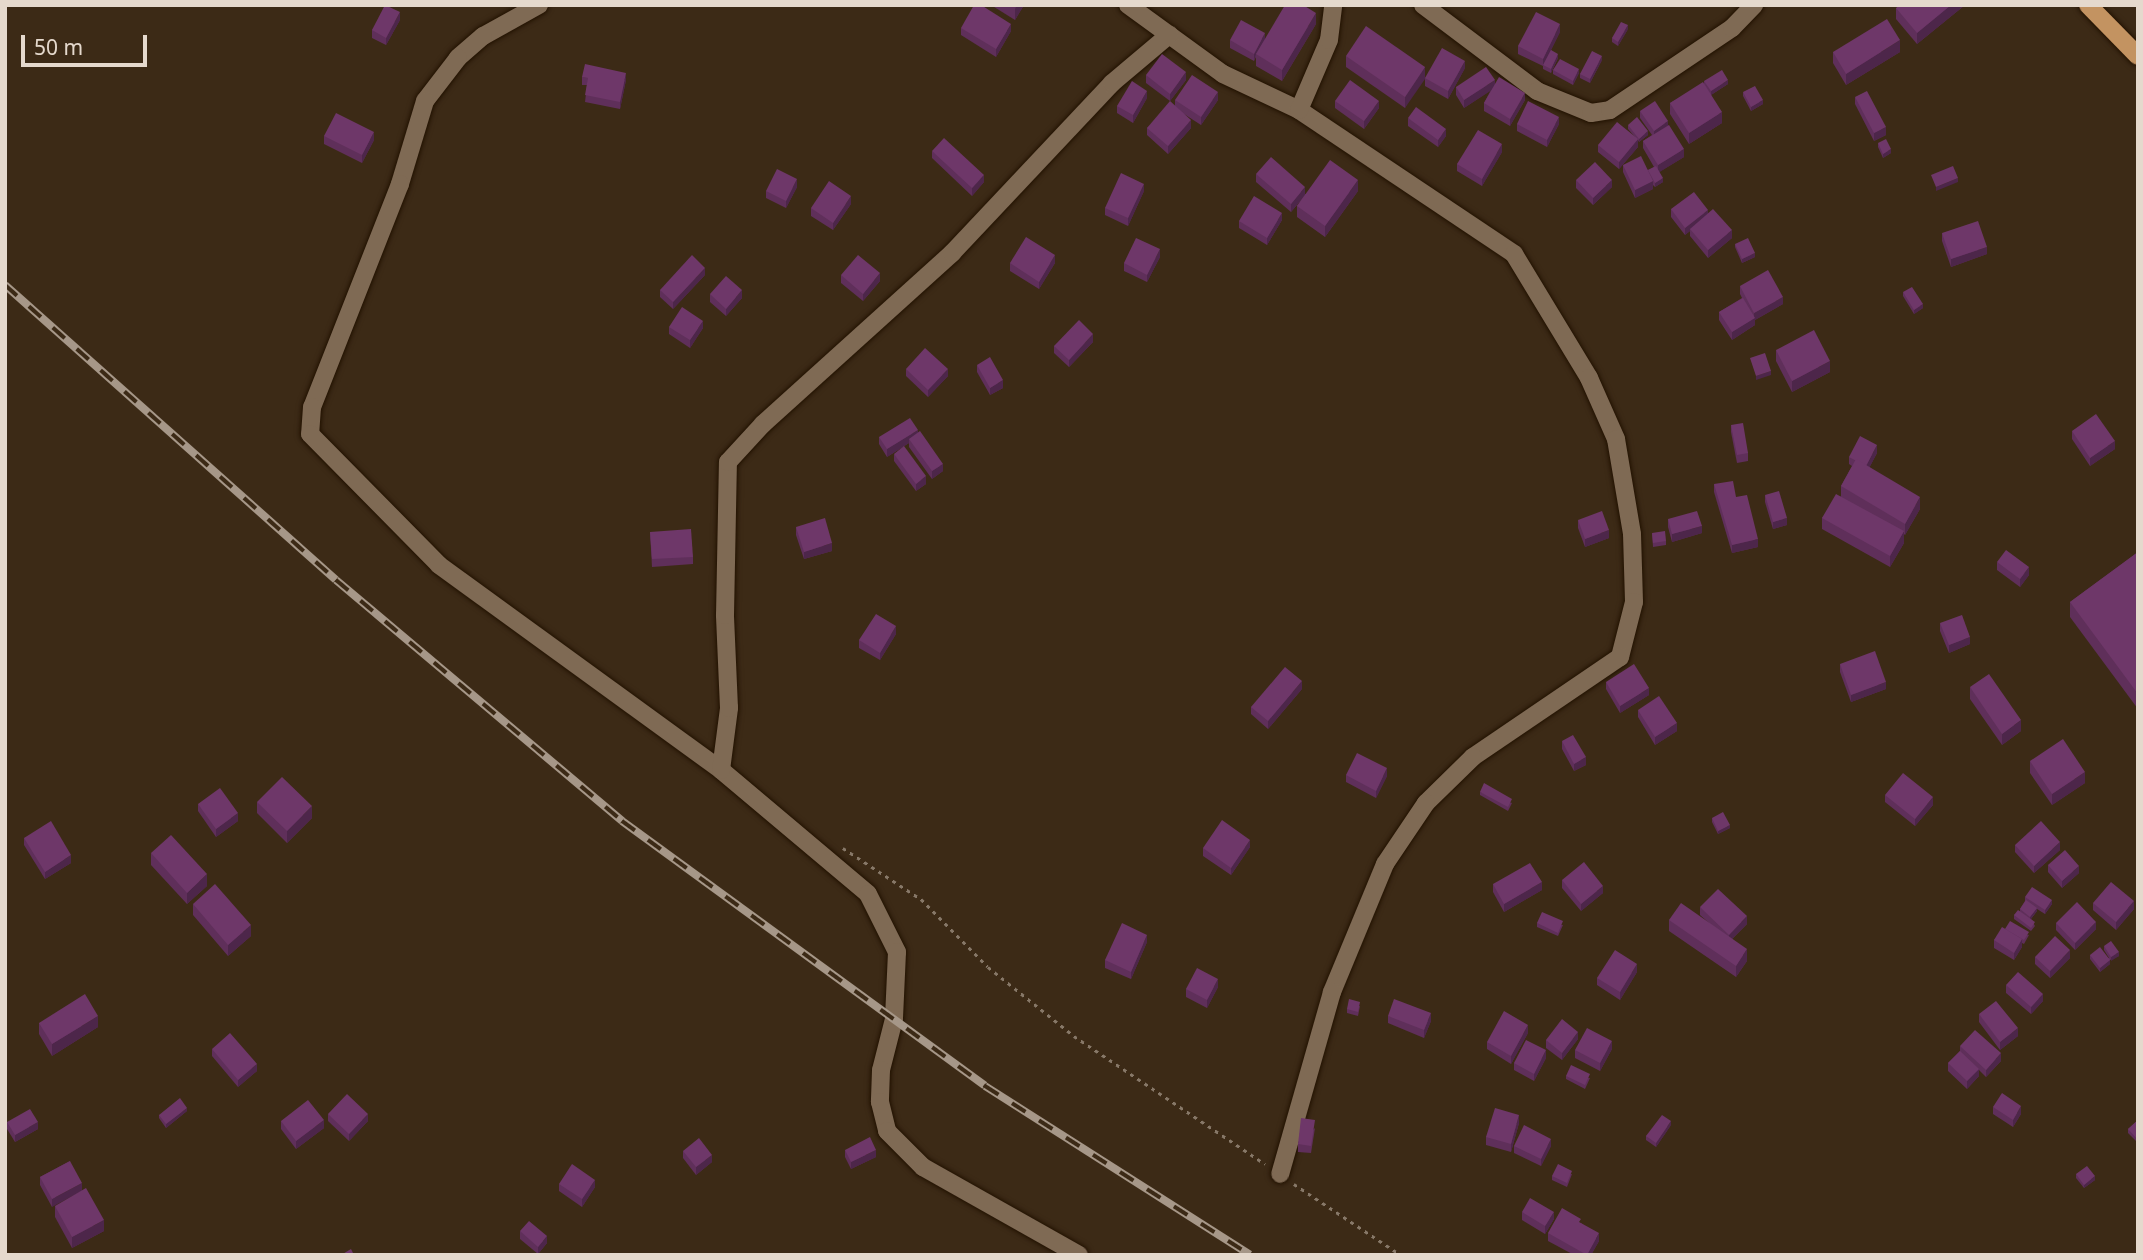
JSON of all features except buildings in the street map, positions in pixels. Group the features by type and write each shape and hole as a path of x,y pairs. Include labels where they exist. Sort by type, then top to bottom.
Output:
{"main road":[{"path":"2088,5 2138,57"}],"street":[{"path":"539,5 482,36 458,58 425,101 400,184 312,407 310,434 439,565 721,770 868,894 886,925 897,952 894,1019 881,1070 880,1102 887,1131 923,1167 1079,1255"},
{"path":"1128,5 1223,74 1299,110 1514,254 1589,378 1616,439 1632,534 1634,602 1620,657 1473,757 1426,803 1385,864 1332,992 1280,1174"},
{"path":"1299,110 1329,40 1334,5"},
{"path":"1423,5 1537,91 1591,113 1610,110 1732,28 1754,5"},
{"path":"721,770 729,708 724,615 727,462 763,424 952,253 1112,83 1169,35"}],"path":[{"path":"840,846 921,899 988,967 1074,1036 1401,1255"}],"railway":[{"path":"5,285 336,580 622,821 985,1086 1250,1255"}]}
